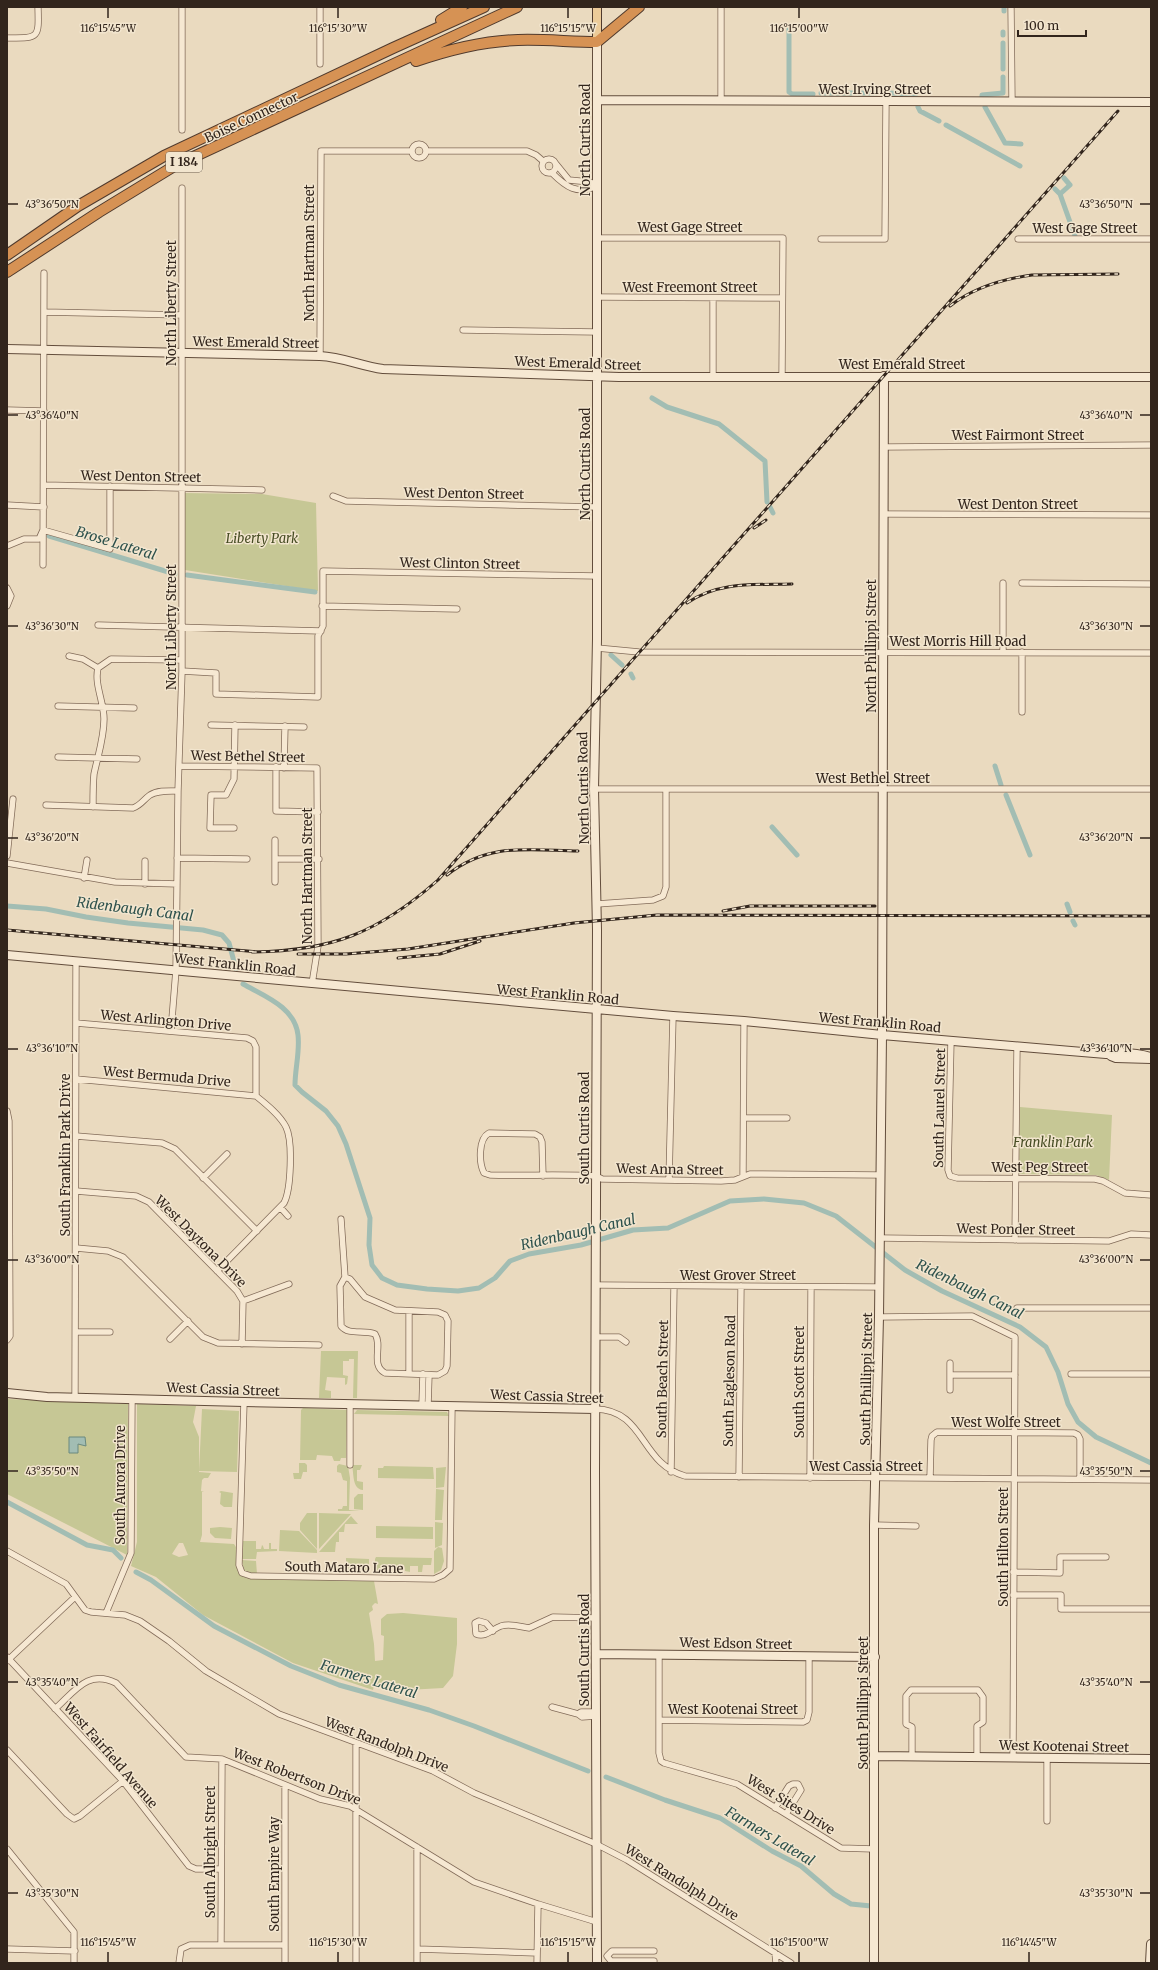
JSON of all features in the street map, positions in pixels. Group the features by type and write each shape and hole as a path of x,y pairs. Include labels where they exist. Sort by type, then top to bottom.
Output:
{"highway":[{"path":"393,48 462,7"},
{"name":"Boise Connector","path":"7,255 78,206 164,156 393,48 484,7"},
{"name":"Boise Connector","path":"7,272 110,205 176,165 373,75 516,7"},
{"path":"373,75 438,53 486,43 517,40 597,42 640,7"}],"main road":[{"name":"North Curtis Road","path":"597,7 597,42"}],"street":[{"path":"7,38 29,38 35,35 38,29 38,7"},
{"path":"182,7 182,130"},
{"path":"320,7 320,64"},
{"path":"721,7 721,100"},
{"path":"1011,7 1012,101"},
{"name":"North Curtis Road","path":"597,42 597,648 594,789 597,920"},
{"name":"West Irving Street","path":"598,100 1151,102"},
{"path":"821,239 885,239 886,101"},
{"path":"415,144 424,146 426,151 423,157 419,158 413,155 411,151 415,144"},
{"name":"North Hartman Street","path":"320,356 321,151 411,151"},
{"path":"426,151 527,151 536,155 543,161"},
{"path":"543,161 550,159 569,180 590,182 597,186"},
{"path":"543,161 541,168 542,171 548,174 552,173 574,189 588,190 597,186"},
{"path":"552,173 556,169 556,164"},
{"name":"North Liberty Street","path":"171,1031 176,970 178,791 182,671 182,188"},
{"name":"West Gage Street","path":"597,238 783,238 782,298"},
{"name":"West Gage Street","path":"1018,240 1151,240"},
{"path":"43,565 44,273"},
{"name":"West Freemont Street","path":"597,297 782,298"},
{"path":"713,298 713,376"},
{"path":"782,298 782,376"},
{"path":"44,312 182,315"},
{"path":"463,330 597,332"},
{"name":"West Emerald Street","path":"7,349 320,356 344,358 370,367 383,369 597,376 1151,377"},
{"name":"North Phillippi Street","path":"882,916 885,447 884,376"},
{"path":"7,410 44,411"},
{"name":"West Fairmont Street","path":"885,447 1151,445"},
{"name":"West Denton Street","path":"44,485 262,490"},
{"path":"44,530 110,549 110,486"},
{"name":"West Denton Street","path":"332,496 346,501 596,507"},
{"path":"7,505 44,507"},
{"name":"West Denton Street","path":"884,514 1151,515"},
{"path":"7,546 24,540 38,539 44,530"},
{"name":"West Clinton Street","path":"322,606 323,571 597,576"},
{"path":"1003,583 1003,652"},
{"path":"1022,583 1151,584"},
{"path":"7,588 11,596 7,606"},
{"path":"182,671 216,673 216,694 318,697 318,636 323,626 322,606 457,609"},
{"path":"98,625 321,631"},
{"name":"West Morris Hill Road","path":"597,648 640,652 1151,653"},
{"path":"1022,652 1022,712"},
{"path":"69,656 83,659 98,668"},
{"path":"98,668 111,659 182,660"},
{"path":"93,807 94,774 103,732 103,708 97,680 98,668"},
{"path":"58,706 134,708"},
{"path":"211,725 304,727"},
{"path":"234,828 210,828 211,795 226,795 234,779 235,725"},
{"path":"284,768 285,726"},
{"path":"58,757 136,759"},
{"name":"West Bethel Street","path":"179,766 317,768"},
{"path":"276,768 276,811 318,812"},
{"name":"North Hartman Street","path":"312,984 318,946 319,859 317,768"},
{"name":"West Bethel Street","path":"594,789 1151,789"},
{"path":"597,904 653,900 663,896 666,887 666,789"},
{"path":"46,805 133,808 139,806 150,794 157,792 178,791"},
{"path":"7,856 13,799"},
{"path":"275,840 275,882"},
{"path":"177,858 247,859"},
{"path":"275,859 319,859"},
{"path":"84,878 87,860"},
{"path":"145,861 145,884"},
{"path":"7,863 84,878 145,884 177,884"},
{"name":"South Phillippi Street","path":"874,1963 874,1525 880,1317 882,916"},
{"name":"South Curtis Road","path":"597,920 595,1409 597,1960"},
{"name":"West Franklin Road","path":"7,955 312,984 744,1021 1017,1047 1106,1054 1143,1054 1151,1058"},
{"name":"South Franklin Park Drive","path":"76,961 76,1397"},
{"path":"669,1180 672,1016"},
{"path":"743,1176 744,1021"},
{"name":"West Arlington Drive","path":"76,1023 247,1038 253,1041 256,1046 256,1096"},
{"name":"South Laurel Street","path":"950,1176 948,1170 951,1041"},
{"path":"1015,1240 1017,1047"},
{"name":"West Bermuda Drive","path":"76,1079 256,1096"},
{"path":"217,1270 280,1207 286,1199 289,1189 289,1137 287,1128 282,1120 256,1096"},
{"path":"7,1111 9,1121 8,1266 10,1336 7,1340"},
{"path":"744,1118 787,1118"},
{"name":"West Anna Street","path":"543,1176 542,1142 540,1137 535,1134 489,1133 484,1136 482,1141 481,1168 484,1174 490,1175 543,1176 596,1176 602,1179 728,1181 750,1174 880,1175"},
{"path":"76,1136 162,1143 169,1146 256,1231"},
{"path":"203,1178 227,1154"},
{"name":"West Peg Street","path":"950,1176 957,1178 1095,1179 1103,1181 1125,1193 1151,1195"},
{"name":"West Daytona Drive","path":"76,1191 136,1196 149,1202 237,1291 243,1301 242,1344"},
{"path":"280,1207 288,1216"},
{"path":"341,1219 346,1277 340,1286 341,1326 346,1331 368,1332 375,1334 378,1341 378,1364 383,1372 409,1374 442,1373 447,1366 448,1321 445,1315 438,1312 395,1310 365,1297 350,1279 346,1277"},
{"name":"West Ponder Street","path":"880,1242 1015,1240 1109,1241 1131,1234 1151,1235"},
{"path":"76,1248 108,1251 123,1257 210,1341 218,1343 242,1344 319,1345"},
{"path":"243,1301 289,1284"},
{"name":"West Grover Street","path":"596,1286 880,1287"},
{"name":"South Beach Street","path":"671,1472 674,1286"},
{"name":"South Eagleson Road","path":"739,1477 741,1286"},
{"name":"South Scott Street","path":"810,1478 811,1287"},
{"path":"1017,1308 1151,1308"},
{"path":"409,1311 409,1374"},
{"name":"South Hilton Street","path":"880,1317 972,1316 1016,1337 1013,1572 1013,1758"},
{"path":"170,1339 188,1321"},
{"path":"76,1332 110,1332"},
{"path":"596,1337 619,1337 626,1342"},
{"path":"950,1363 950,1390"},
{"path":"425,1405 426,1374"},
{"path":"1071,1374 1151,1374"},
{"path":"950,1375 1015,1375"},
{"name":"West Cassia Street","path":"8,1393 132,1399 595,1409 613,1411 622,1415 632,1424 658,1461 671,1472 698,1477 1151,1480"},
{"name":"South Aurora Drive","path":"106,1613 131,1553 132,1399"},
{"name":"South Mataro Lane","path":"244,1402 239,1565 242,1572 251,1576 434,1580 450,1569 452,1406"},
{"path":"350,1404 350,1464"},
{"name":"West Wolfe Street","path":"930,1478 931,1440 932,1436 937,1432 1074,1433 1078,1435 1080,1439 1080,1479"},
{"path":"874,1525 916,1526"},
{"name":"West Randolph Drive","path":"7,1551 58,1578 66,1584 85,1610 125,1616 140,1621 169,1641 206,1670 279,1714 434,1771 474,1793 596,1844 627,1860 791,1963"},
{"path":"1013,1572 1060,1572 1060,1557 1106,1557"},
{"path":"1013,1595 1061,1595 1061,1609 1151,1609"},
{"path":"8,1659 75,1597"},
{"path":"493,1631 502,1625 519,1625 529,1628 552,1617 596,1618"},
{"name":"West Edson Street","path":"596,1654 875,1657"},
{"name":"West Sites Drive","path":"659,1654 659,1753 664,1763 737,1784 841,1848 874,1849"},
{"name":"West Kootenai Street","path":"659,1720 800,1722 807,1720 809,1712 810,1656"},
{"name":"West Fairfield Avenue","path":"8,1659 123,1781 189,1866 196,1869 221,1869"},
{"name":"West Robertson Drive","path":"56,1709 86,1681 100,1677 108,1679 116,1683 186,1757 192,1759 222,1759 320,1799 350,1806 474,1882 597,1922"},
{"path":"912,1757 912,1727 906,1724 906,1696 911,1690 978,1690 983,1697 983,1722 977,1726 977,1758"},
{"path":"552,1707 578,1714 582,1717 596,1714"},
{"path":"356,1743 356,1963"},
{"path":"7,1750 74,1819 80,1816 123,1781"},
{"name":"West Kootenai Street","path":"875,1756 1151,1760"},
{"path":"1047,1821 1048,1758"},
{"name":"South Albright Street","path":"221,1945 222,1759"},
{"path":"775,1808 789,1786 798,1784 800,1790 786,1814"},
{"name":"South Empire Way","path":"285,1785 285,1963"},
{"path":"417,1847 417,1963"},
{"path":"7,1849 74,1932 74,1963"},
{"path":"537,1963 538,1904"},
{"path":"1150,1963 1151,1944"},
{"path":"179,1963 181,1950 190,1945 285,1945"},
{"path":"417,1949 537,1953"},
{"path":"7,1950 75,1951"},
{"path":"597,1960 607,1956 612,1951 654,1951"},
{"path":"776,1953 776,1963"},
{"path":"607,1956 611,1961 654,1961"}],"green space":[{"name":"Liberty Park","path":"184,493 262,494 316,503 318,591 185,570"},
{"name":"Franklin Park","path":"1020,1107 1112,1115 1109,1180 1096,1175 1019,1174"},
{"path":"321,1351 358,1351 357,1398 353,1398 354,1359 349,1359 349,1361 343,1361 343,1375 348,1376 347,1384 345,1385 345,1378 327,1377 325,1390 331,1391 331,1398 319,1398"},
{"path":"7,1399 128,1404 127,1555 7,1494"},
{"path":"137,1404 196,1406 193,1422 199,1437 199,1472 211,1473 208,1478 204,1478 202,1480 201,1491 204,1492 202,1492 202,1535 200,1542 234,1544 237,1553 237,1568 243,1576 249,1578 374,1581 378,1604 375,1603 372,1606 373,1610 369,1613 375,1661 383,1660 384,1636 381,1635 381,1619 387,1614 403,1613 457,1618 457,1644 453,1676 443,1688 407,1690 374,1686 373,1690 293,1663 203,1615 156,1577 131,1566 137,1542","holes":["179,1543 183,1543 188,1555 179,1557 172,1554"]},
{"path":"303,1408 347,1410 346,1458 341,1458 340,1461 334,1461 332,1456 317,1455 316,1460 300,1460 301,1410"},
{"path":"202,1409 239,1411 237,1472 199,1471"},
{"path":"357,1410 447,1412 449,1416 354,1414"},
{"path":"299,1463 305,1463 307,1465 307,1472 303,1472 301,1479 294,1479 293,1473 299,1473"},
{"path":"339,1464 348,1466 350,1478 349,1510 360,1511 338,1511 338,1509 342,1509 343,1506 347,1506 347,1481 343,1480 341,1473 337,1472 337,1466"},
{"path":"352,1465 362,1465 360,1470 357,1470 357,1481 363,1482 363,1490 359,1489 355,1484"},
{"path":"384,1466 433,1467 434,1479 378,1478 378,1468 383,1468"},
{"path":"446,1467 444,1487 436,1488 436,1468"},
{"path":"436,1489 444,1490 442,1520 435,1520"},
{"path":"219,1492 233,1493 232,1507 224,1507 220,1504 221,1493"},
{"path":"358,1494 363,1494 363,1510 354,1509 354,1498"},
{"path":"307,1513 317,1513 317,1549 300,1530 300,1523"},
{"path":"319,1513 351,1514 319,1549"},
{"path":"351,1516 358,1524 345,1524 344,1532 339,1532 339,1542 336,1542 335,1552 319,1552"},
{"path":"435,1522 443,1523 442,1545 435,1548"},
{"path":"376,1526 433,1527 433,1539 376,1538"},
{"path":"210,1528 232,1528 231,1539 215,1538 210,1533"},
{"path":"280,1530 299,1531 317,1550 317,1553 279,1551"},
{"path":"243,1541 256,1541 256,1549 261,1549 262,1545 264,1549 269,1549 269,1543 271,1543 271,1549 277,1549 277,1551 257,1552 256,1559 242,1559"},
{"path":"438,1547 442,1548 444,1561 441,1570 434,1574 434,1551"},
{"path":"376,1557 432,1558 431,1565 423,1565 422,1572 418,1572 418,1566 410,1566 410,1572 405,1571 404,1565 399,1564 399,1566 391,1566 389,1571 387,1571 386,1568 379,1568 378,1571 375,1570"},
{"path":"346,1558 369,1559 369,1572 346,1571"},
{"path":"242,1560 256,1561 257,1574 249,1574 244,1571"}],"shaded area":[{"path":"69,1437 85,1437 86,1446 78,1444 78,1453 69,1453"}],"waterway":[{"path":"789,29 789,92 792,94 813,94"},
{"path":"1003,43 1003,69"},
{"path":"982,97 982,95 1003,93 1003,77"},
{"path":"821,93 853,93"},
{"path":"857,93 876,93"},
{"path":"889,93 914,94 915,96"},
{"path":"918,107 920,111 939,121"},
{"path":"985,107 1005,143 1021,144"},
{"path":"946,125 1020,166"},
{"path":"1060,194 1070,185 1064,178"},
{"path":"1055,189 1060,194 1075,236"},
{"path":"652,398 667,407 719,424 765,461 767,502"},
{"path":"770,507 773,513"},
{"name":"Brose Lateral","path":"49,536 175,574"},
{"name":"Brose Lateral","path":"187,575 315,592"},
{"path":"611,655 622,665"},
{"path":"631,674 633,678"},
{"path":"995,766 1001,785"},
{"path":"1006,795 1030,855"},
{"path":"772,827 797,855"},
{"path":"1067,904 1070,912"},
{"name":"Ridenbaugh Canal","path":"7,906 46,909 128,923 203,930 222,935 229,943 236,969"},
{"path":"1073,921 1075,925"},
{"name":"Ridenbaugh Canal","path":"243,984 269,998 285,1010 296,1025 298,1035 298,1054 295,1085 326,1111 338,1126 346,1144 370,1218 369,1245 372,1265 382,1278 397,1285 427,1289 458,1291 479,1288 495,1278 510,1261 529,1254 581,1245 633,1230 668,1228 730,1201 764,1199 804,1203 836,1216 905,1270 942,1291 1020,1327 1046,1347 1058,1372 1068,1404 1078,1422 1096,1437 1151,1463"},
{"name":"Farmers Lateral","path":"7,1502 87,1545 113,1550 121,1558"},
{"name":"Farmers Lateral","path":"136,1572 151,1580 214,1626 291,1666 339,1685 429,1710 588,1771"},
{"name":"Farmers Lateral","path":"606,1777 665,1800 720,1818 772,1851 801,1866 834,1894 851,1904 871,1906"}],"railway":[{"path":"252,952 306,948 330,943 352,936 374,926 395,913 438,880 1118,111"},
{"path":"950,306 978,289 1021,277 1032,275 1118,274"},
{"path":"754,528 766,520"},
{"path":"687,603 699,596 725,588 751,585 792,584"},
{"path":"447,875 463,864 478,857 510,850 526,849 578,851"},
{"path":"723,911 750,906 875,906"},
{"path":"298,954 346,954 408,949 574,923 657,915 1151,916"},
{"path":"7,930 258,952"},
{"path":"398,958 440,954 480,941"}]}
